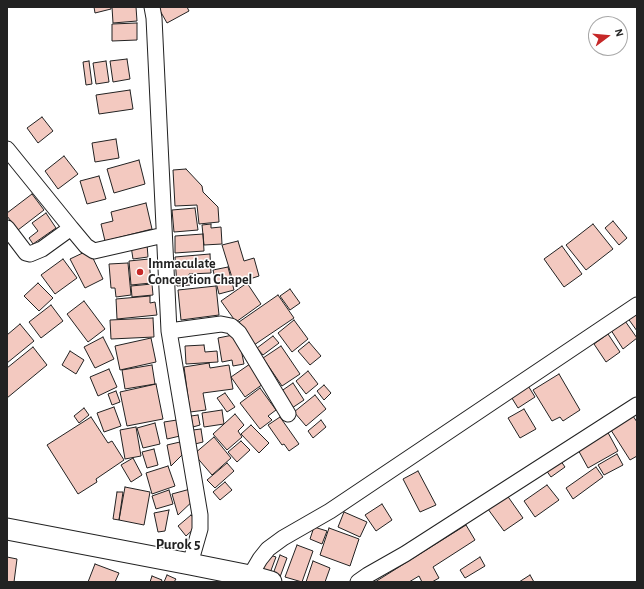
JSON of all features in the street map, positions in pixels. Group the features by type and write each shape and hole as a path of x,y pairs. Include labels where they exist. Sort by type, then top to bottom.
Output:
{"main road":[{"path":"7,529 250,576 270,582"}],"street":[{"path":"152,7 169,331 200,515 200,529 190,564"},
{"path":"7,149 86,246 94,251 164,235"},
{"path":"7,228 26,253 30,254 42,249 71,228"},
{"path":"250,576 268,549 283,538 330,511 637,305"},
{"path":"169,331 221,324 231,326 239,333 288,414"},
{"path":"358,582 412,550 637,405"}],"building":[{"path":"94,7 111,7 111,9 95,13"},
{"path":"112,7 136,7 137,21 113,23"},
{"path":"158,7 187,7 189,11 167,23"},
{"path":"137,23 137,40 112,41 112,24"},
{"path":"127,59 130,79 113,82 110,61"},
{"path":"89,61 92,84 86,85 83,62"},
{"path":"106,61 109,82 96,84 93,63"},
{"path":"130,90 133,109 99,114 96,95"},
{"path":"42,117 53,131 38,143 27,128"},
{"path":"116,139 119,158 95,162 92,143"},
{"path":"64,156 78,174 58,189 45,171"},
{"path":"139,160 145,184 114,193 107,169"},
{"path":"186,169 202,186 203,192 218,207 219,222 199,224 197,205 175,206 173,170"},
{"path":"99,176 106,199 87,204 80,181"},
{"path":"32,194 44,210 18,230 7,216 7,213"},
{"path":"146,203 152,229 105,241 101,224 113,221 111,212"},
{"path":"195,208 198,230 174,232 172,210"},
{"path":"46,213 56,228 33,244 29,238 38,231 32,223"},
{"path":"613,221 627,238 619,245 605,228"},
{"path":"211,224 211,228 221,227 222,244 204,245 202,225"},
{"path":"593,224 613,249 586,270 566,245"},
{"path":"203,234 204,251 175,253 175,236"},
{"path":"238,241 244,261 254,258 259,276 234,284 222,245"},
{"path":"147,244 148,257 133,259 131,246"},
{"path":"562,246 582,274 564,287 544,259"},
{"path":"89,250 103,279 85,288 70,259"},
{"path":"210,254 211,273 189,274 190,285 177,286 175,257"},
{"path":"63,259 77,278 55,294 41,275"},
{"name":"Immaculate Conception Chapel","path":"149,259 151,283 131,285 129,261"},
{"path":"128,263 131,295 116,297 115,288 111,288 109,264"},
{"path":"228,267 234,290 219,294 213,270"},
{"path":"38,283 53,298 39,311 24,296"},
{"path":"247,283 261,304 236,322 221,301"},
{"path":"152,284 153,295 132,297 131,286"},
{"path":"216,286 219,315 181,320 178,290"},
{"path":"290,289 300,303 290,310 280,296"},
{"path":"278,295 294,318 254,345 239,322"},
{"path":"150,296 150,303 155,302 157,315 117,319 116,299"},
{"path":"84,301 105,329 88,342 67,314"},
{"path":"51,305 63,321 41,338 29,322"},
{"path":"637,310 637,331 627,317"},
{"path":"153,318 154,337 111,339 110,320"},
{"path":"623,318 637,338 623,349 609,327"},
{"path":"294,320 308,339 292,352 278,333"},
{"path":"20,324 34,341 7,363 7,335"},
{"path":"238,334 244,364 233,366 232,360 222,362 218,338"},
{"path":"608,334 620,352 606,362 594,344"},
{"path":"273,336 279,343 263,355 257,348"},
{"path":"103,337 114,359 95,368 84,347"},
{"path":"151,338 156,362 120,370 115,346"},
{"path":"309,342 321,356 310,365 298,351"},
{"path":"204,345 205,352 217,351 218,362 186,364 185,346"},
{"path":"281,346 300,374 282,386 263,358"},
{"path":"33,347 47,365 7,398 7,368"},
{"path":"70,351 84,360 76,374 62,365"},
{"path":"209,363 210,368 229,365 233,389 203,393 206,410 190,412 184,367"},
{"path":"250,364 263,384 245,397 231,377"},
{"path":"152,365 155,384 125,389 122,370"},
{"path":"109,369 117,387 98,396 90,377"},
{"path":"308,371 318,384 306,394 296,381"},
{"path":"559,374 580,410 563,421 560,417 552,421 533,390"},
{"path":"293,383 304,400 292,408 280,392"},
{"path":"156,384 163,419 127,426 120,392"},
{"path":"527,384 535,397 518,408 510,395"},
{"path":"324,385 331,393 324,400 317,391"},
{"path":"260,388 276,410 268,416 272,420 260,429 240,403"},
{"path":"116,391 120,402 112,405 108,394"},
{"path":"225,393 235,407 227,412 217,398"},
{"path":"315,395 326,409 306,426 294,412"},
{"path":"114,407 121,426 104,432 97,413"},
{"path":"84,408 89,415 79,423 74,416"},
{"path":"524,409 536,429 520,438 508,418"},
{"path":"222,410 224,424 204,427 202,413"},
{"path":"631,413 637,422 637,456 630,460 609,427"},
{"path":"235,414 244,425 238,431 242,437 227,450 213,434"},
{"path":"198,415 200,425 193,427 191,416"},
{"path":"91,417 108,443 112,441 124,460 96,479 97,482 78,494 47,445"},
{"path":"280,417 299,444 289,451 284,444 282,445 268,425"},
{"path":"177,420 180,436 167,439 164,422"},
{"path":"321,420 326,427 313,438 308,431"},
{"path":"155,423 160,444 143,448 137,428"},
{"path":"251,425 269,443 259,453 241,434"},
{"path":"136,427 141,456 125,459 120,430"},
{"path":"201,429 203,442 195,444 193,430"},
{"path":"606,429 618,451 588,468 576,446"},
{"path":"214,437 231,458 212,475 194,454"},
{"path":"241,441 250,450 237,462 228,452"},
{"path":"180,442 183,454 171,466 167,445"},
{"path":"154,449 158,465 147,468 142,452"},
{"path":"617,454 623,465 604,475 598,465"},
{"path":"558,457 565,467 551,477 543,466"},
{"path":"133,458 142,475 131,482 121,465"},
{"path":"227,463 234,471 215,488 207,480"},
{"path":"168,466 175,486 152,494 146,473"},
{"path":"596,467 603,477 573,499 566,488"},
{"path":"418,471 436,505 420,512 403,479"},
{"path":"225,482 232,490 220,500 213,492"},
{"path":"547,485 559,500 535,517 524,501"},
{"path":"125,487 150,492 144,525 119,520"},
{"path":"194,488 197,497 178,515 172,494"},
{"path":"169,490 173,504 156,509 152,496"},
{"path":"504,491 523,518 504,531 485,505"},
{"path":"117,492 123,492 119,520 113,519"},
{"path":"382,504 392,520 376,531 365,515"},
{"path":"169,510 165,531 158,532 154,513"},
{"path":"344,512 367,522 360,537 338,527"},
{"path":"191,515 199,524 186,536 178,526"},
{"path":"466,525 475,540 433,567 439,578 432,582 422,582 419,576 409,582 375,582"},
{"path":"314,527 327,531 322,544 310,539"},
{"path":"329,528 359,539 350,566 320,555"},
{"path":"297,545 313,551 302,582 285,577"},
{"path":"267,554 276,557 270,573 261,570"},
{"path":"280,555 287,558 280,577 273,574"},
{"path":"7,557 17,559 14,582 7,582"},
{"path":"480,557 485,566 465,578 460,570"},
{"path":"313,561 330,568 325,582 306,582"},
{"path":"95,564 119,573 115,582 88,582"},
{"path":"167,575 176,579 174,582 164,582"},
{"path":"530,575 534,582 519,582"},
{"path":"152,576 162,580 161,582 150,582"}],"place":[{"name":"Immaculate Conception Chapel","path":"140,272"}],"district":[{"name":"Purok 5","path":"178,544"}]}
